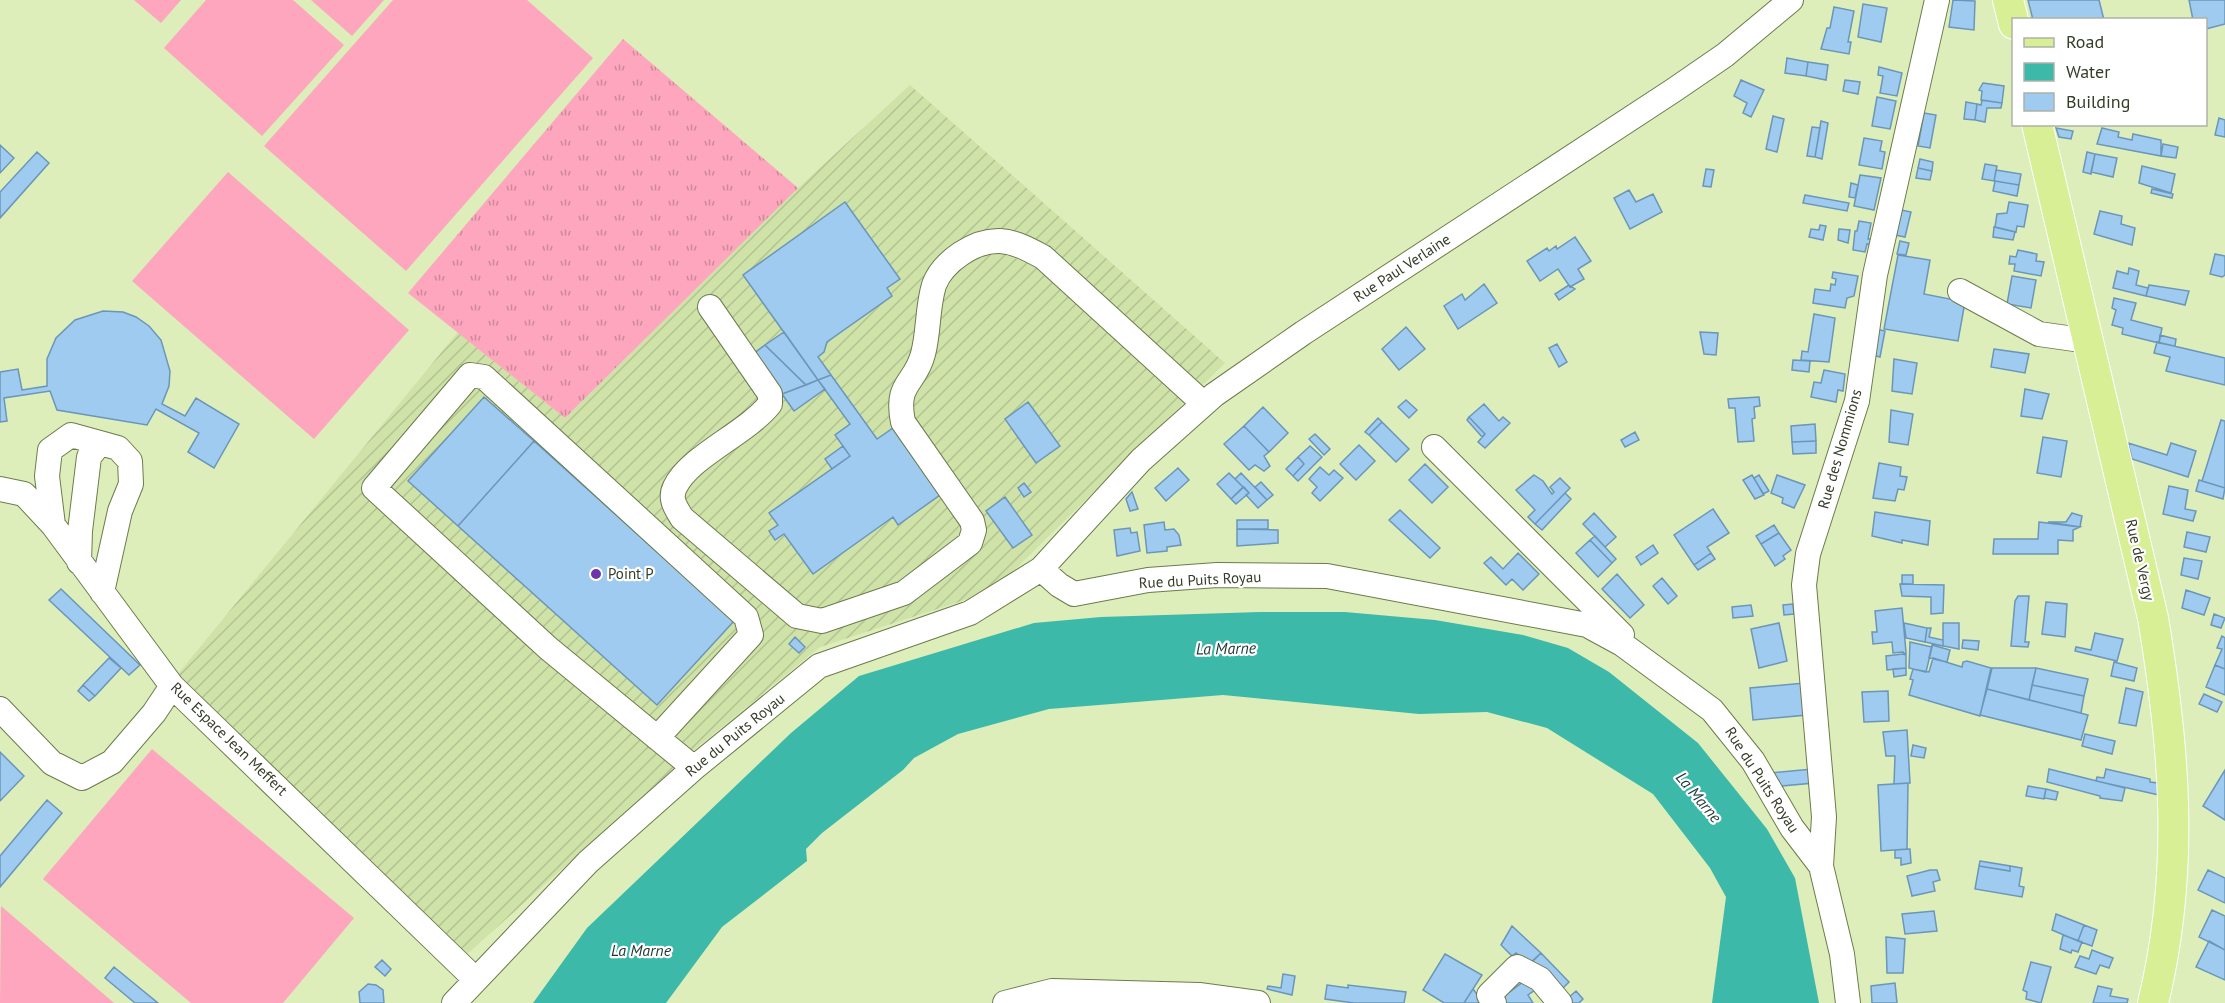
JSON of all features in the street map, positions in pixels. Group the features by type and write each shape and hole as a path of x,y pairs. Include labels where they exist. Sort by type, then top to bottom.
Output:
{"main road":[{"path":"2008,0 2012,19"},
{"name":"Rue de Vergy","path":"2037,126 2153,618 2167,698 2174,766 2174,839 2171,903 2163,963 2153,1003"}],"street":[{"name":"Rue Paul Verlaine","path":"1041,569 1141,460 1204,404 1303,333 1725,55 1791,0"},
{"name":"Rue des Nommions","path":"1821,866 1824,818 1806,615 1805,574 1808,554 1857,400 1875,275 1937,0"},
{"path":"710,307 770,394 770,405 760,418 692,467 674,488 672,503 682,518 797,616 822,621 904,593 970,543 974,530 972,521 903,422 900,406 907,381 923,353 927,314 935,283 946,266 980,244 1000,241 1024,247 1043,257 1204,404"},
{"path":"1960,291 2039,334 2088,340"},
{"path":"657,738 751,635 747,617 484,377 470,375 374,488 548,648 657,738 694,768"},
{"path":"53,525 47,476 50,450 71,435 118,448 130,461 131,484 120,511 102,591"},
{"path":"79,562 80,531 89,457 100,443"},
{"path":"1434,447 1651,664"},
{"name":"Rue Espace Jean Meffert","path":"0,489 24,494 53,525 172,686 476,980"},
{"name":"Rue du Puits Royau","path":"454,1003 588,862 694,768 819,666 970,613 1041,569 1059,585 1074,594 1148,580 1217,575 1327,576 1587,625 1651,664 1712,710 1753,761 1792,828 1821,866 1842,954 1848,1003"},
{"path":"0,709 52,763 82,778 112,762 154,713 172,686"},
{"path":"1494,1003 1489,995 1517,967 1540,979 1560,1003"},
{"path":"1005,1003 1052,992 1199,994 1258,1003"}],"shaded area":[{"path":"910,85 1225,363 993,591 820,647 700,745 465,956 178,674 458,332 565,418 798,188"}],"green space":[{"path":"134,0 181,0 161,23"},
{"path":"206,0 293,0 344,45 262,136 164,48"},
{"path":"311,0 384,0 352,36"},
{"path":"393,0 527,0 593,58 406,271 264,146"},
{"path":"623,39 798,188 565,418 408,293"},
{"path":"228,172 409,330 314,439 132,281"},
{"path":"152,749 354,918 283,1003 191,1003 43,879"},
{"path":"1,906 114,1003 0,1003"}],"water":[{"name":"La Marne","path":"1345,612 1435,620 1523,635 1568,648 1609,672 1698,743 1767,829 1795,878 1819,1003 1712,1003 1726,897 1710,868 1653,794 1547,728 1487,712 1419,714 1223,695 1049,709 958,734 914,758 903,770 822,833 806,849 807,861 722,927 666,1003 533,1003 587,928 791,733 859,676 1034,623 1101,617"}],"building":[{"path":"1953,0 1975,1 1974,30 1949,27"},
{"path":"2028,0 2099,0 2104,18 2032,18"},
{"path":"2189,0 2225,0 2225,24 2207,29 2207,18 2193,18"},
{"path":"1863,4 1887,8 1881,42 1858,37"},
{"path":"1834,7 1854,11 1848,42 1851,42 1849,54 1821,49 1827,28 1830,28"},
{"path":"1787,58 1808,62 1806,76 1785,73"},
{"path":"1808,62 1828,65 1826,80 1806,76"},
{"path":"1879,67 1902,73 1897,96 1880,93 1883,76 1878,75"},
{"path":"1741,80 1764,90 1751,117 1743,113 1747,103 1734,96"},
{"path":"1845,80 1860,82 1858,94 1843,91"},
{"path":"1983,83 2004,86 2002,103 1981,100 1982,91 1979,90"},
{"path":"1877,97 1896,101 1890,129 1872,126"},
{"path":"1982,100 2002,103 2001,108 1987,108 1985,122 1975,120 1977,104 1981,105"},
{"path":"1966,102 1977,104 1975,120 1964,119"},
{"path":"1924,113 1936,115 1930,148 1918,146"},
{"path":"1773,116 1784,119 1777,152 1766,149"},
{"path":"2219,118 2225,120 2225,137 2215,135"},
{"path":"1821,121 1828,123 1822,159 1815,157"},
{"path":"1812,127 1820,128 1815,157 1807,156"},
{"path":"2056,128 2073,131 2071,139 2059,137"},
{"path":"2102,128 2119,132 2118,137 2132,140 2133,134 2161,140 2161,156 2097,144"},
{"path":"1864,138 1882,141 1880,151 1885,152 1882,169 1859,165"},
{"path":"2163,144 2178,147 2176,158 2161,156"},
{"path":"0,145 14,158 0,173"},
{"path":"37,152 49,163 0,218 0,192"},
{"path":"2087,152 2095,154 2091,174 2083,172"},
{"path":"2095,154 2117,158 2113,177 2091,172"},
{"path":"1920,159 1933,162 1932,171 1918,168"},
{"path":"1985,164 1997,166 1994,181 1982,179"},
{"path":"2142,166 2175,174 2171,193 2139,183"},
{"path":"1918,168 1932,171 1930,180 1916,178"},
{"path":"1706,169 1714,170 1711,187 1703,186"},
{"path":"1996,170 2021,174 2019,185 1994,181"},
{"path":"1860,175 1881,178 1874,210 1854,206"},
{"path":"1995,181 2019,185 2017,196 1993,191"},
{"path":"1851,183 1858,185 1855,198 1849,197"},
{"path":"2152,189 2173,194 2172,198 2151,193"},
{"path":"1629,190 1636,202 1653,194 1662,212 1630,229 1614,198"},
{"path":"1805,195 1849,203 1847,211 1803,203"},
{"path":"845,202 900,279 887,288 892,296 827,342 824,352 818,357 831,375 818,380 743,275"},
{"path":"2009,202 2028,205 2024,227 2017,226 2016,232 1995,227 1997,214 2007,213"},
{"path":"1901,210 1911,212 1905,237 1895,235"},
{"path":"2100,211 2122,216 2121,224 2135,228 2132,245 2094,234"},
{"path":"1859,221 1871,223 1868,239 1872,239 1871,245 1867,244 1865,252 1853,250 1855,231 1857,231"},
{"path":"1820,225 1826,226 1823,240 1809,237 1811,229 1819,230"},
{"path":"1994,227 2015,232 2013,240 1993,237"},
{"path":"1839,229 1850,230 1848,243 1838,240"},
{"path":"1575,237 1591,261 1578,269 1584,279 1570,287 1558,269 1540,281 1527,261 1547,248 1549,251 1556,246 1557,249"},
{"path":"1900,241 1909,243 1906,255 1897,254"},
{"path":"2018,250 2037,254 2036,261 2044,262 2041,276 2014,271 2015,264 2009,264 2010,256 2016,257"},
{"path":"2215,254 2225,256 2225,275 2222,277 2210,274"},
{"path":"1898,255 1930,260 1924,294 1965,302 1958,341 1884,329"},
{"path":"2129,268 2139,271 2136,285 2148,288 2146,296 2113,288 2117,271 2128,274"},
{"path":"1833,272 1858,276 1854,296 1847,298 1845,308 1813,303 1815,289 1830,291 1831,284 1835,285 1836,279 1832,278"},
{"path":"2012,276 2036,280 2031,308 2007,304"},
{"path":"1484,284 1497,303 1458,329 1444,306 1462,294 1465,300"},
{"path":"1569,285 1575,289 1559,300 1555,294"},
{"path":"2149,285 2189,291 2185,305 2146,296"},
{"path":"2114,298 2136,303 2131,320 2162,328 2159,343 2122,334 2123,328 2112,325 2116,310 2112,308"},
{"path":"103,311 123,312 136,317 149,326 161,340 170,371 169,386 162,404 185,416 196,398 239,424 214,468 188,452 199,433 156,409 147,425 57,410 50,391 4,398 7,421 0,422 0,372 18,369 22,390 47,386 47,359 56,338 75,320"},
{"path":"1814,314 1835,318 1829,362 1801,360 1802,351 1808,352"},
{"path":"1406,327 1425,349 1399,370 1382,349"},
{"path":"1876,329 1885,331 1880,357 1872,355"},
{"path":"784,332 818,380 806,385 765,345"},
{"path":"1700,332 1718,333 1716,355 1704,354"},
{"path":"2160,335 2176,339 2175,346 2159,343"},
{"path":"2157,342 2225,358 2225,385 2166,371 2170,357 2154,353"},
{"path":"1557,344 1567,362 1559,367 1549,348"},
{"path":"765,345 806,385 782,394 753,354"},
{"path":"1994,349 2029,354 2025,373 1991,367"},
{"path":"1894,359 1917,363 1912,394 1892,391"},
{"path":"1793,360 1810,361 1809,372 1792,370"},
{"path":"1824,370 1845,374 1843,391 1838,390 1836,402 1811,397 1814,382 1821,383"},
{"path":"831,375 877,439 893,428 940,495 898,525 893,517 813,574 784,534 775,540 769,531 778,525 769,513 850,456 835,435 850,424 818,380"},
{"path":"818,380 825,389 794,411 782,394"},
{"path":"2025,389 2049,394 2042,419 2021,416"},
{"path":"484,397 534,441 458,526 408,481"},
{"path":"1759,397 1760,406 1754,407 1755,418 1752,419 1754,441 1738,442 1735,408 1729,408 1728,399"},
{"path":"1406,400 1417,410 1409,418 1398,407"},
{"path":"1028,402 1060,446 1036,463 1005,419"},
{"path":"1484,404 1499,421 1503,417 1510,423 1485,448 1478,442 1485,434 1469,417"},
{"path":"1263,407 1288,433 1269,452 1244,426"},
{"path":"1891,410 1913,414 1908,445 1889,442"},
{"path":"1469,417 1485,434 1482,437 1467,420"},
{"path":"1378,418 1382,422 1369,435 1365,432"},
{"path":"2221,420 2225,421 2225,488 2202,481"},
{"path":"1382,422 1409,449 1396,462 1369,435"},
{"path":"1815,424 1816,441 1792,442 1791,426"},
{"path":"1244,426 1269,452 1264,456 1270,466 1264,471 1255,465 1249,470 1224,444"},
{"path":"1635,432 1639,440 1625,447 1621,440"},
{"path":"1315,434 1330,449 1324,455 1309,439"},
{"path":"2043,437 2067,441 2061,477 2037,473"},
{"name":"Point P","path":"534,441 734,621 657,705 458,526"},
{"path":"1816,441 1816,453 1793,454 1792,442"},
{"path":"2128,443 2167,455 2171,443 2196,451 2188,477 2132,459"},
{"path":"1359,445 1375,461 1356,480 1340,464"},
{"path":"843,446 850,456 832,469 825,459"},
{"path":"1310,446 1322,457 1298,481 1293,476 1304,464 1298,457"},
{"path":"1298,457 1304,464 1293,476 1286,469"},
{"path":"1879,463 1901,467 1900,476 1907,477 1904,490 1898,489 1895,501 1873,498"},
{"path":"1425,464 1448,487 1432,503 1409,480"},
{"path":"1320,467 1329,475 1334,470 1343,478 1320,501 1312,493 1317,487 1309,479"},
{"path":"1178,468 1189,480 1166,501 1155,488"},
{"path":"1229,473 1243,487 1231,499 1217,484"},
{"path":"1241,473 1267,500 1258,508 1246,495 1249,493 1235,479"},
{"path":"1534,475 1543,481 1552,494 1554,492 1550,487 1560,478 1570,488 1535,524 1528,517 1535,510 1516,490"},
{"path":"1752,475 1764,495 1755,499 1743,480"},
{"path":"1759,475 1769,491 1763,494 1754,478"},
{"path":"1777,475 1805,485 1794,508 1782,503 1783,498 1771,493"},
{"path":"2199,480 2225,488 2223,499 2196,491"},
{"path":"1261,482 1273,495 1267,500 1255,487"},
{"path":"1024,483 1031,492 1024,497 1018,488"},
{"path":"2169,486 2188,490 2185,509 2196,511 2193,521 2163,514"},
{"path":"1244,487 1249,493 1236,504 1231,499"},
{"path":"1132,492 1138,509 1130,511 1126,499"},
{"path":"1565,493 1571,499 1542,530 1535,524"},
{"path":"1005,497 1032,535 1013,548 986,511"},
{"path":"1713,509 1729,533 1707,547 1711,553 1694,565 1674,535"},
{"path":"1400,510 1440,548 1430,558 1389,520"},
{"path":"1875,512 1930,521 1928,545 1902,540 1902,543 1872,536"},
{"path":"1594,513 1616,537 1605,547 1583,524"},
{"path":"2072,513 2082,516 2080,527 2048,522 2066,522"},
{"path":"1237,520 1268,520 1268,529 1237,529"},
{"path":"1164,522 1165,530 1174,529 1179,535 1181,545 1167,547 1167,551 1147,553 1144,525"},
{"path":"2039,522 2080,527 2073,530 2073,541 2058,540 2058,554 1993,554 1994,539 2038,539"},
{"path":"1774,525 1779,533 1761,544 1756,536"},
{"path":"1130,528 1131,533 1137,532 1140,551 1117,556 1114,530"},
{"path":"1237,529 1278,530 1278,543 1237,546"},
{"path":"2187,532 2210,537 2206,552 2184,547"},
{"path":"1779,533 1791,550 1783,556 1785,559 1775,566 1761,544"},
{"path":"1595,536 1616,559 1612,563 1590,540"},
{"path":"1590,540 1612,563 1598,577 1576,553"},
{"path":"1653,545 1658,553 1641,565 1636,557"},
{"path":"1518,553 1539,574 1523,590 1512,579 1506,585 1484,563 1491,557 1503,569"},
{"path":"1711,553 1715,559 1698,570 1694,565"},
{"path":"2184,558 2202,561 2198,579 2181,575"},
{"path":"1617,574 1644,605 1630,618 1602,589"},
{"path":"1902,575 1913,575 1913,584 1902,584"},
{"path":"1662,578 1677,596 1668,604 1653,586"},
{"path":"1900,584 1944,585 1943,613 1931,614 1931,597 1902,596"},
{"path":"61,589 140,665 129,675 49,600"},
{"path":"2186,590 2210,598 2204,615 2182,608"},
{"path":"2018,596 2029,596 2025,642 2029,642 2028,647 2011,646 2015,601"},
{"path":"2046,602 2067,604 2065,637 2042,634"},
{"path":"1793,604 1794,614 1784,615 1783,605"},
{"path":"1751,605 1753,616 1733,618 1732,607"},
{"path":"1902,608 1906,655 1903,652 1893,653 1892,642 1873,644 1872,632 1877,632 1875,611"},
{"path":"2214,614 2225,618 2221,628 2211,625"},
{"path":"1779,623 1787,661 1759,668 1751,629"},
{"path":"1904,623 1927,628 1925,642 1906,638"},
{"path":"1943,623 1959,623 1959,649 1943,646"},
{"path":"1927,628 1931,628 1929,637 1943,640 1943,646 1925,642"},
{"path":"2095,633 2123,639 2117,661 2075,651 2076,647 2091,650"},
{"path":"2222,636 2225,638 2225,669 2215,665 2222,649 2217,648"},
{"path":"795,637 805,647 799,653 789,644"},
{"path":"1963,640 1979,641 1978,650 1962,648"},
{"path":"1910,642 1932,647 1926,672 1909,668"},
{"path":"1932,645 1950,650 1947,662 1929,658"},
{"path":"1906,655 1906,668 1887,670 1886,656"},
{"path":"109,658 121,668 95,696 83,685"},
{"path":"1933,658 1962,667 1963,662 1967,661 1991,668 1980,716 1909,695 1913,669 1929,672"},
{"path":"2114,662 2137,668 2134,681 2111,676"},
{"path":"2215,665 2225,669 2225,695 2206,687"},
{"path":"1906,668 1906,675 1894,677 1893,669"},
{"path":"1992,668 2036,668 2029,700 1987,689"},
{"path":"2036,668 2088,679 2084,696 2032,685"},
{"path":"1804,683 1807,715 1753,720 1750,688"},
{"path":"83,685 95,696 89,701 78,691"},
{"path":"2032,685 2084,696 2081,713 2029,700"},
{"path":"2126,688 2143,692 2136,726 2119,723"},
{"path":"1987,689 2088,715 2081,740 1980,715"},
{"path":"1888,691 1889,721 1864,722 1862,692"},
{"path":"2204,694 2222,702 2217,712 2199,704"},
{"path":"1907,730 1910,783 1894,784 1895,756 1886,756 1883,732"},
{"path":"2085,734 2115,741 2112,754 2082,746"},
{"path":"1913,745 1926,748 1924,758 1911,756"},
{"path":"0,752 24,776 0,801"},
{"path":"1812,769 1814,783 1782,786 1782,789 1769,773"},
{"path":"2049,769 2125,788 2122,801 2100,798 2100,796 2047,782"},
{"path":"2106,769 2150,779 2150,782 2158,783 2159,795 2096,781 2097,777 2104,778"},
{"path":"2225,770 2225,820 2203,806"},
{"path":"1908,783 1907,849 1881,851 1878,785"},
{"path":"2028,786 2046,789 2044,799 2026,796"},
{"path":"2046,789 2058,792 2056,800 2044,798"},
{"path":"47,800 62,813 0,887 0,856"},
{"path":"1910,849 1911,863 1901,865 1901,858 1895,858 1895,850"},
{"path":"1980,861 2010,866 2010,871 1979,866"},
{"path":"1979,866 2010,871 2010,866 2022,868 2019,886 2024,887 2022,897 1975,889"},
{"path":"1937,870 1940,880 1933,882 1935,891 1912,896 1907,876"},
{"path":"2208,870 2225,878 2225,903 2198,890"},
{"path":"2212,910 2225,916 2225,950 2199,937"},
{"path":"1934,911 1937,931 1905,934 1902,914"},
{"path":"2056,914 2084,925 2078,941 2052,930"},
{"path":"2084,925 2097,930 2092,946 2078,941"},
{"path":"1512,926 1541,953 1529,964 1516,953 1512,956 1501,945"},
{"path":"2063,935 2082,942 2078,952 2072,950 2071,953 2060,949"},
{"path":"1886,937 1905,939 1903,973 1887,973"},
{"path":"2209,941 2225,950 2225,980 2196,967"},
{"path":"2092,950 2113,958 2109,968 2100,965 2096,974 2075,967 2080,956 2089,959"},
{"path":"1541,953 1569,982 1560,991 1532,962"},
{"path":"1445,954 1482,975 1464,1003 1444,1003 1423,990"},
{"path":"382,960 391,969 385,976 375,967"},
{"path":"2031,962 2051,967 2041,1003 2026,999 2027,992 2023,990"},
{"path":"114,967 158,1003 135,1003 105,978"},
{"path":"1283,974 1295,976 1292,995 1267,989 1268,986 1281,988"},
{"path":"1527,979 1535,990 1528,995 1533,1003 1503,1003 1500,999"},
{"path":"1895,983 1897,1003 1872,1003 1871,986"},
{"path":"368,984 376,985 383,990 384,1003 360,1003 359,992"},
{"path":"1327,985 1348,988 1348,985 1406,992 1404,1003 1354,1003 1325,999"},
{"path":"2098,986 2112,989 2110,996 2128,999 2127,1003 2093,1003"},
{"path":"1473,989 1484,1003 1464,1003"},
{"path":"1576,991 1583,999 1579,1003 1570,1003 1567,999"}],"place":[{"name":"Point P","path":"596,574"}]}
